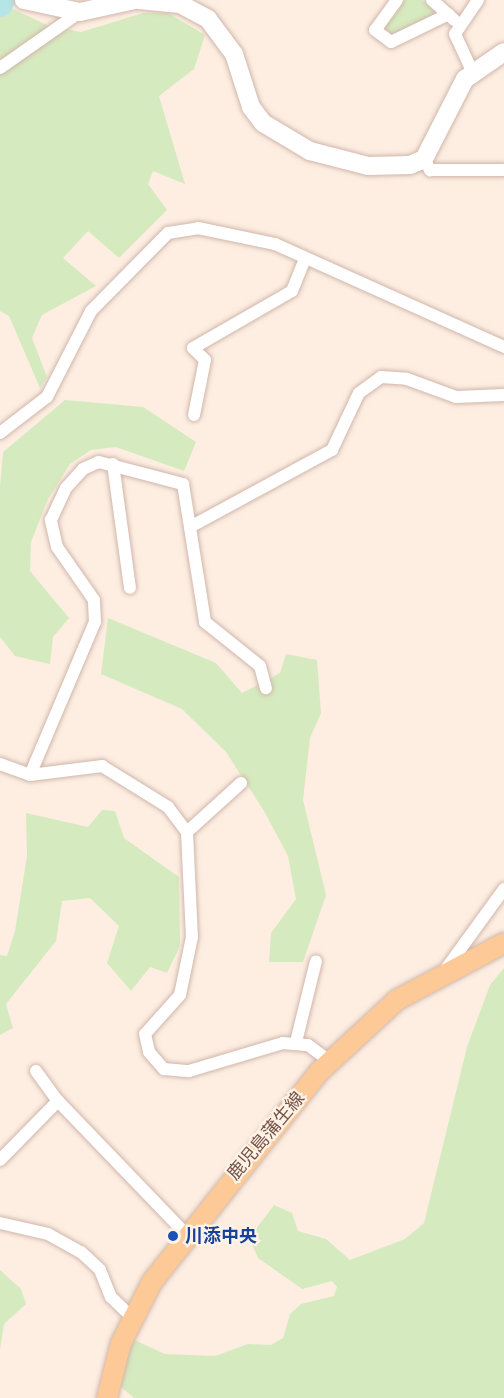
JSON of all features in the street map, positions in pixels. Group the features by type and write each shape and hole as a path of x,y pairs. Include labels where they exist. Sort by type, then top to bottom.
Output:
{"main road":[{"name":"鹿児島蒲生線","path":"107,1398 131,1316 186,1234 329,1061 397,1000 443,973 504,943"}],"street":[{"path":"24,0 49,8 80,12 133,0 180,4 208,20 234,54 251,107 263,123 309,151 368,166 424,159 436,144 454,94 473,73 502,56"},
{"path":"398,0 375,30 391,42 449,14"},
{"path":"432,0 459,24"},
{"path":"473,73 456,45 459,24 478,0"},
{"path":"0,68 26,54 80,12"},
{"path":"424,159 430,170 504,170"},
{"path":"0,433 47,397 91,311 168,233 198,228 275,244 504,347"},
{"path":"195,415 205,360 193,348 292,291 304,259"},
{"path":"190,527 332,450 359,393 381,377 407,379 456,397 504,395"},
{"path":"113,464 130,588"},
{"path":"30,775 95,622 94,600 57,547 51,520 66,488 83,469 113,464 183,484 205,622 260,666 266,688"},
{"path":"0,764 30,775 102,766 168,807 187,832 192,937 180,995 145,1034 149,1052 164,1070 189,1071 296,1042 329,1061"},
{"path":"187,832 241,783"},
{"path":"443,973 504,889"},
{"path":"296,1042 316,961"},
{"path":"36,1071 58,1101 186,1234"},
{"path":"0,1160 58,1101"},
{"path":"0,1223 48,1234 81,1251 131,1316"}],"green space":[{"path":"404,0 422,0 435,9 433,18 391,35 384,26"},
{"path":"0,3 49,26 81,32 143,13 168,13 205,35 194,69 159,96 185,184 153,171 148,184 167,210 119,258 88,231 63,258 96,286 42,315 32,338 47,377 40,388 9,316 0,311"},
{"path":"65,400 143,407 196,442 184,471 116,447 91,450 70,464 48,499 31,542 30,571 69,618 53,637 50,664 15,656 0,637 0,487 3,452"},
{"path":"108,618 216,663 242,693 280,673 286,654 317,660 321,713 310,738 303,800 326,895 303,962 269,962 271,933 296,899 288,856 264,811 226,752 182,709 101,674"},
{"path":"102,810 115,811 124,838 179,877 180,946 167,973 150,967 131,991 107,963 119,926 90,898 62,901 56,941 6,1004 13,1028 0,1035 0,955 7,956 15,931 27,856 26,813 88,827"},
{"path":"504,968 504,1398 134,1398 120,1386 132,1339 165,1354 215,1356 248,1344 271,1345 283,1338 290,1314 301,1304 334,1296 337,1287 332,1281 302,1289 258,1258 249,1238 274,1205 292,1213 298,1231 326,1239 350,1260 405,1239 424,1223 467,1047 490,985"},
{"path":"0,1270 21,1289 26,1304 4,1324 0,1350"}],"waterway":[{"path":"0,4 2,0"}],"place":[{"name":"川添中央","path":"173,1236"}]}
